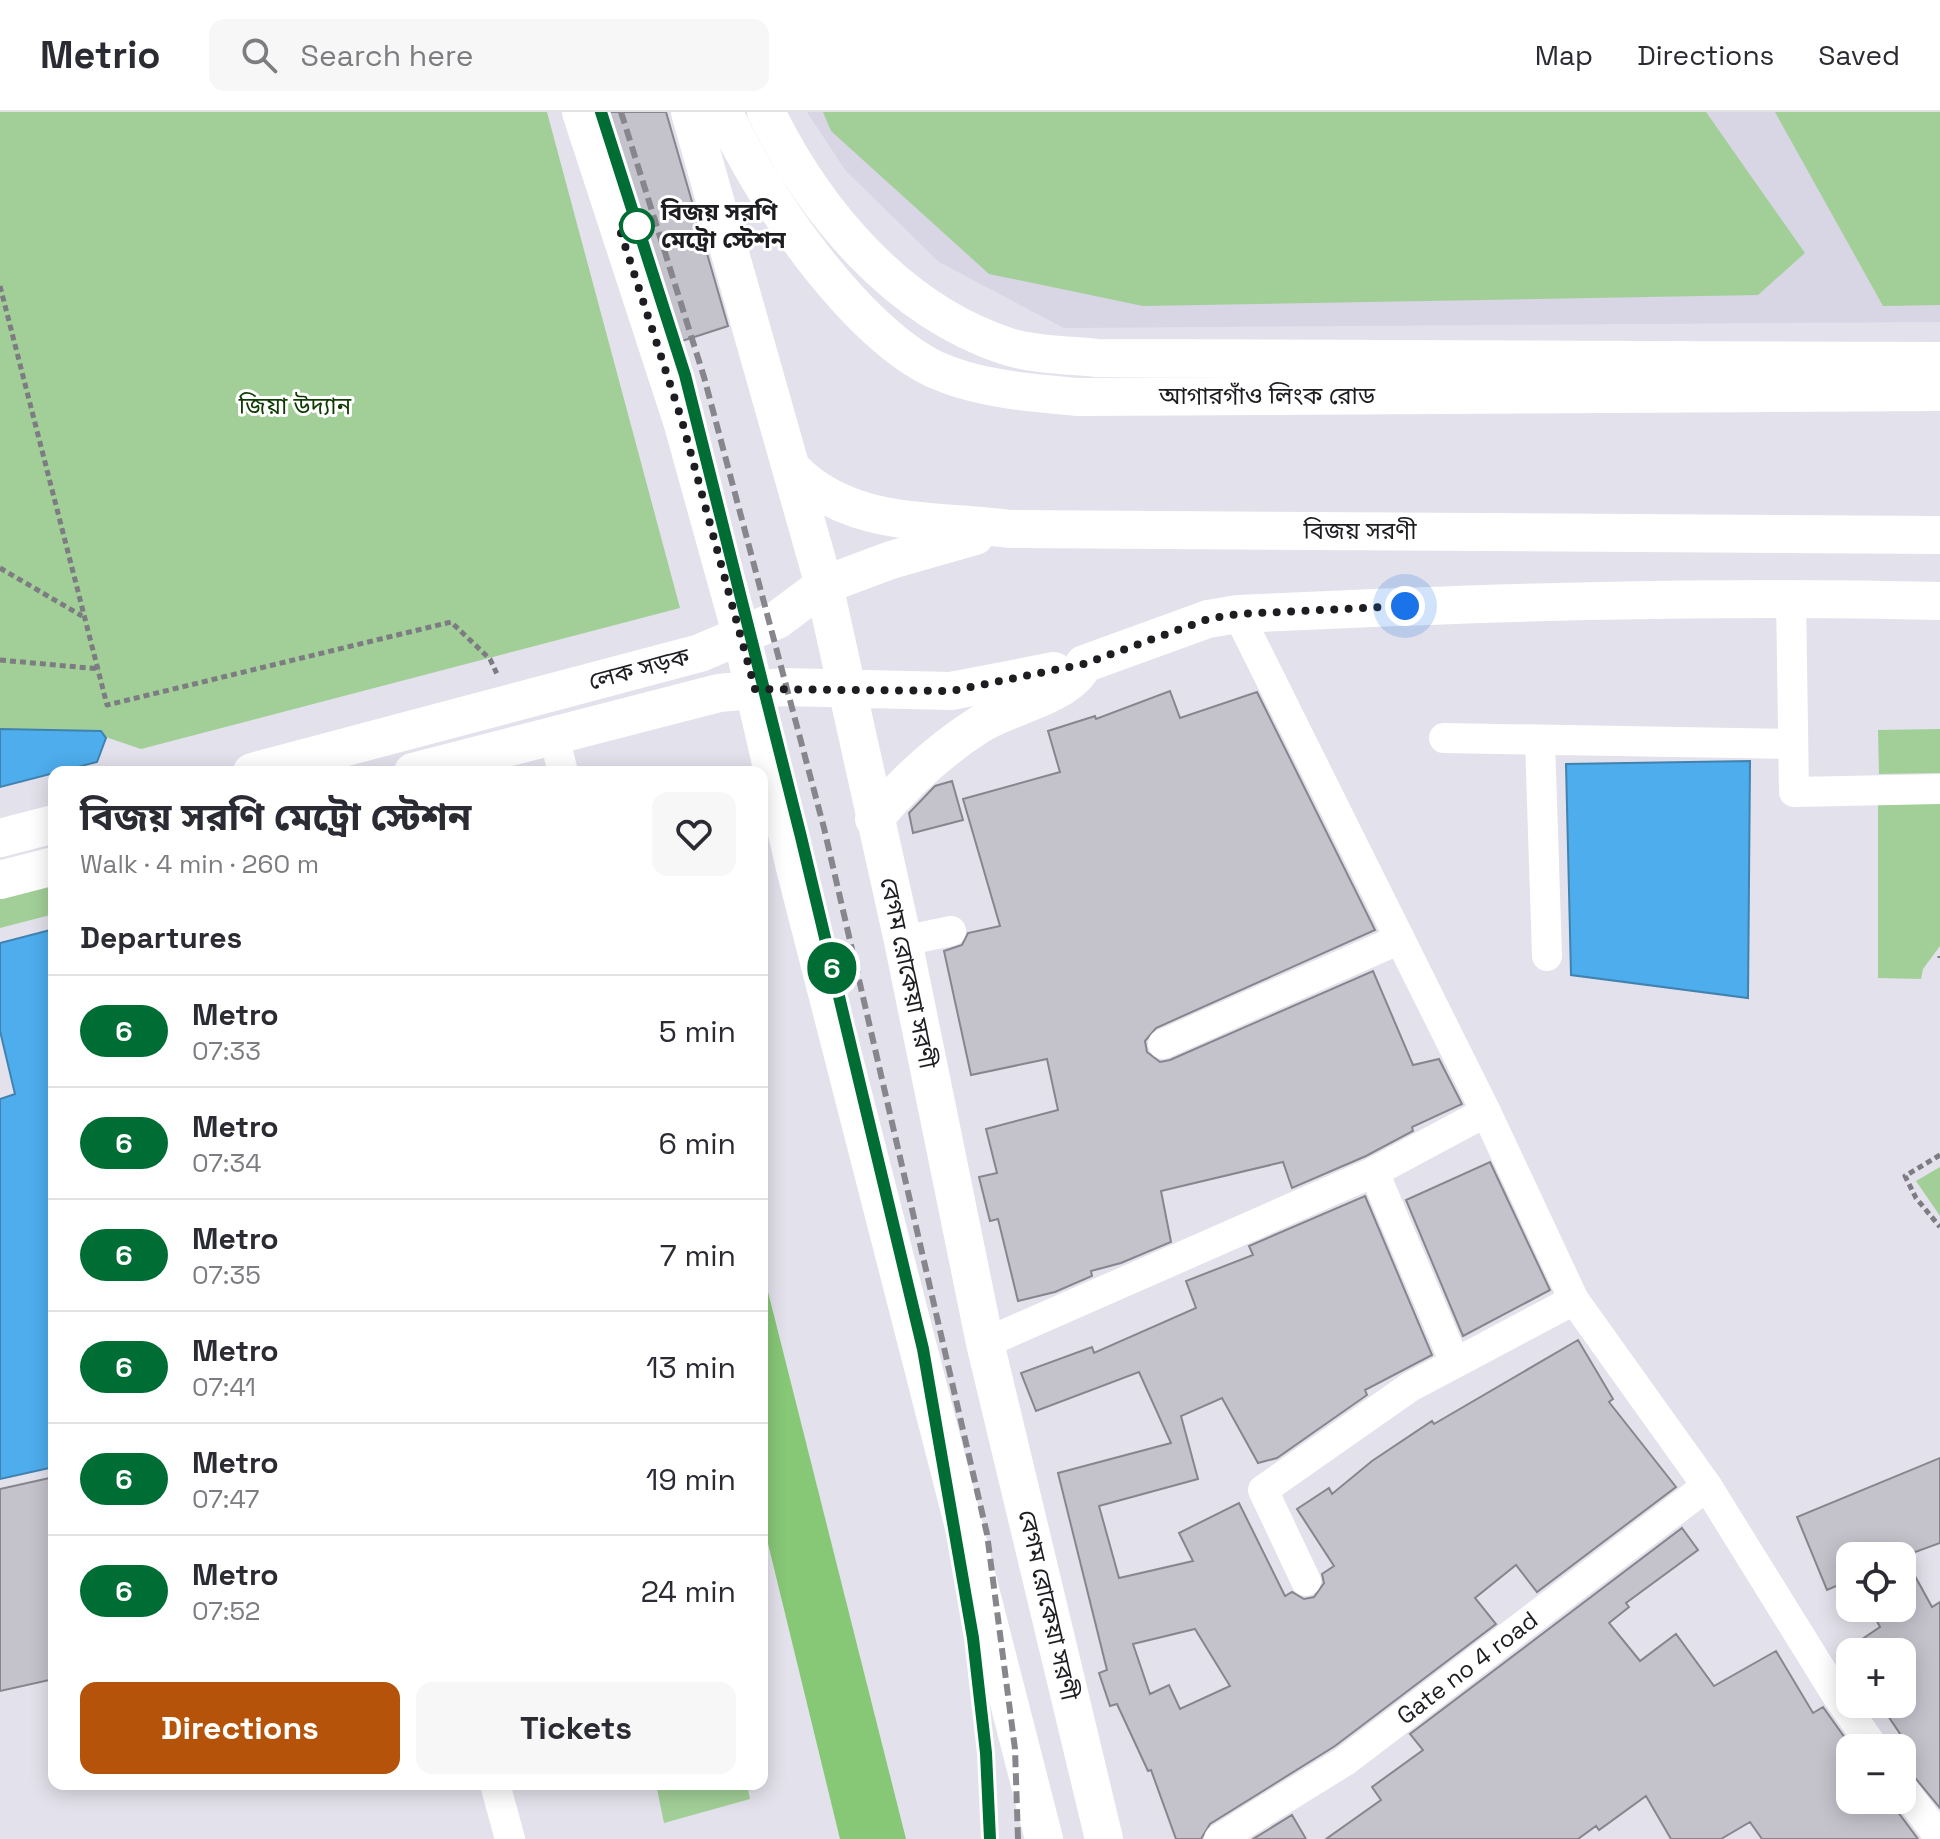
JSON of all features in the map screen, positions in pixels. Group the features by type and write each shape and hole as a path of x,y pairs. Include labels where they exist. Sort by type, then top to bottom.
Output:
{"main road":[{"path":"581,112 682,421 742,637 795,868 1044,1839"},
{"name":"বেগম রোকেয়া সরণী","path":"690,112 824,585 903,941 985,1343 1104,1839"},
{"name":"আগারগাঁও লিংক রোড","path":"724,112 804,245 840,289 887,335 920,361 952,376 1010,389 1078,397 1940,392"},
{"name":"আগারগাঁও লিংক রোড","path":"766,112 817,200 844,233 923,304 963,328 1008,347 1097,358 1940,361"},
{"path":"887,335 923,304"},
{"name":"বিজয় সরণী","path":"794,471 814,491 845,506 901,521 1010,529 1940,535"},
{"name":"লেক সড়ক","path":"275,766 700,653 777,620 824,585 935,546 1010,529"},
{"path":"436,766 681,702 755,689 951,691 1084,664 1208,619 1238,614 1433,605 1791,597 1940,601"},
{"path":"874,819 935,755 982,723 1073,681 1084,664"},
{"path":"0,838 48,826"},
{"path":"0,880 48,868"}],"street":[{"path":"1791,597 1794,792 1940,789"},
{"path":"1238,614 1486,1112 1574,1300 1707,1486 1864,1734"},
{"path":"1444,738 1793,744"},
{"path":"1540,740 1547,956"},
{"path":"903,941 951,931"},
{"path":"1163,1044 1400,939"},
{"path":"985,1343 1374,1172 1486,1112"},
{"path":"1374,1172 1455,1363"},
{"path":"1306,1581 1263,1490 1410,1387 1574,1300"},
{"name":"Gate no 4 road","path":"1219,1839 1345,1761 1707,1486"},
{"path":"497,1790 510,1839"},
{"path":"1916,1806 1940,1838"}],"path":[{"path":"0,286 107,705 451,622 490,659 512,704"},
{"path":"0,568 83,616"},
{"path":"0,660 100,669"},
{"path":"1940,1155 1905,1176 1916,1198 1940,1227"}],"shaded area":[{"path":"807,112 1940,112 1940,322 1064,328 939,262 845,170"}],"green space":[{"name":"জিয়া উদ্যান","path":"0,112 547,112 680,608 141,749 88,731 0,731"},
{"path":"823,112 1706,112 1805,253 1758,295 1143,306 989,274 831,131"},
{"path":"1775,112 1940,112 1940,305 1883,306"},
{"path":"1940,729 1940,773 1879,774 1878,730"},
{"path":"1878,798 1940,798 1940,946 1923,969 1921,979 1878,978"},
{"path":"48,886 48,916 0,928 0,898"},
{"path":"1940,1167 1940,1216 1916,1181"},
{"path":"768,1292 906,1839 840,1839 768,1544"},
{"path":"657,1790 748,1790 750,1799 664,1823"}],"water":[{"path":"0,729 101,731 106,738 97,762 81,766 48,766 48,775 0,787"},
{"path":"1750,761 1748,998 1571,975 1566,764"},
{"path":"48,931 48,1468 0,1479 0,1099 15,1094 0,1031 0,943"}],"building":[{"name":"বিজয় সরণি মেট্রো স্টেশন","path":"604,112 666,112 728,326 679,342"},
{"path":"1170,691 1180,718 1257,692 1375,930 1156,1028 1145,1041 1147,1052 1160,1062 1170,1060 1373,971 1413,1065 1439,1059 1462,1104 1412,1127 1413,1131 1366,1156 1292,1188 1283,1162 1161,1191 1171,1242 1121,1263 1091,1271 1092,1276 1055,1292 1018,1301 998,1219 990,1221 979,1177 997,1173 986,1129 1058,1110 1047,1059 971,1075 944,951 962,945 968,933 1000,926 963,799 1060,772 1048,731 1095,716 1096,719"},
{"path":"952,781 963,820 913,833 909,813 935,786"},
{"path":"1490,1162 1550,1290 1463,1336 1406,1200"},
{"path":"1365,1196 1432,1355 1365,1390 1367,1395 1277,1458 1258,1463 1222,1398 1181,1416 1198,1479 1099,1506 1119,1578 1193,1561 1179,1533 1239,1503 1285,1596 1292,1592 1304,1599 1314,1597 1324,1583 1322,1574 1334,1566 1297,1509 1329,1488 1332,1494 1372,1461 1432,1421 1434,1424 1578,1340 1613,1399 1609,1402 1676,1487 1537,1592 1516,1565 1475,1598 1496,1624 1335,1746 1210,1824 1201,1839 1176,1839 1151,1770 1148,1771 1117,1704 1110,1706 1099,1673 1107,1670 1058,1473 1171,1443 1139,1372 1036,1411 1021,1373 1092,1347 1094,1353 1196,1308 1186,1281 1253,1255 1249,1246","holes":["1195,1629 1230,1686 1180,1709 1169,1685 1150,1694 1133,1644"]},
{"path":"1940,1458 1940,1543 1916,1552 1916,1542 1836,1542 1836,1586 1827,1590 1797,1517"},
{"path":"48,1478 48,1680 0,1691 0,1489"},
{"path":"1682,1528 1698,1550 1626,1603 1629,1607 1609,1623 1640,1661 1676,1634 1714,1686 1776,1651 1813,1713 1823,1707 1842,1734 1836,1734 1836,1814 1899,1814 1918,1839 1762,1839 1750,1822 1721,1839 1671,1839 1646,1796 1599,1830 1596,1826 1578,1839 1326,1839 1381,1800 1372,1787 1423,1750 1410,1734"},
{"path":"1916,1578 1932,1607 1940,1602 1940,1808 1916,1779 1916,1734 1900,1734 1889,1718 1916,1718 1916,1638 1864,1638 1880,1627 1877,1622 1916,1622"},
{"path":"1292,1815 1306,1839 1253,1839"}],"railway":[{"path":"601,112 685,375 801,837 923,1349 973,1638 986,1753 990,1839"},
{"path":"621,112 704,377 824,828 987,1534 1015,1749 1018,1839"}],"metro line":[{"name":"6","path":"601,112 685,375 801,837 923,1349 973,1638 986,1753 990,1839"}],"place":[{"name":"বিজয় সরণি মেট্রো স্টেশন","path":"637,226"}],"route":[{"path":"637,226 618,224 682,421 755,689 813,687 899,692 951,691 1009,682 1084,664 1208,619 1238,614 1405,606"}]}
